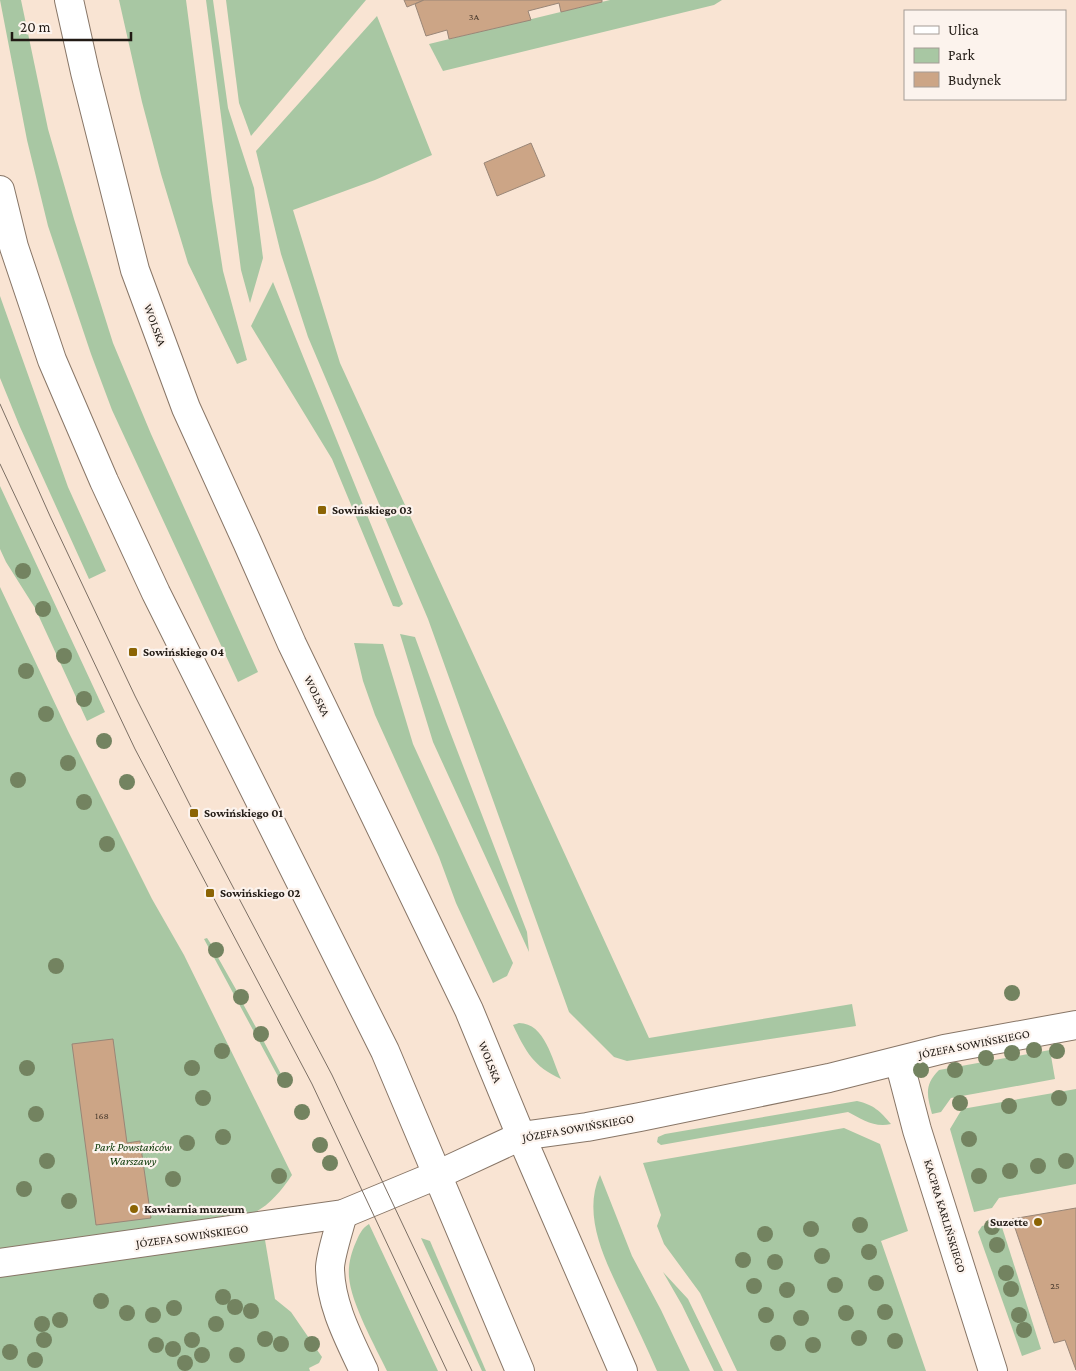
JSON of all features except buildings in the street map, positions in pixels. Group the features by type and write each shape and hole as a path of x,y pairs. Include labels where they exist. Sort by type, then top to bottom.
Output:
{"main road":[{"name":"WOLSKA","path":"69,0 135,270 186,408 292,644 469,1010 521,1136 623,1371"},
{"path":"0,190 14,247 52,360 104,481 182,646 371,1020 392,1065 520,1371"},
{"name":"JÓZEFA SOWIŃSKIEGO","path":"0,1263 343,1214 437,1175 521,1136 587,1127 640,1117 828,1078 975,1043 1076,1025"},
{"name":"KACPRA KARLIŃSKIEGO","path":"899,1061 918,1130 993,1371"},
{"path":"343,1214 330,1266 333,1290 342,1324 364,1371"}],"green space":[{"path":"0,0 21,0 48,129 113,343 151,434 258,672 238,682 112,410 91,354 48,226 27,140"},
{"path":"119,0 186,0 223,271 247,360 237,364 188,263 161,174 142,102"},
{"path":"206,0 213,0 228,108 254,188 263,258 250,303 241,270"},
{"path":"226,0 366,0 251,136 239,103"},
{"path":"610,0 722,0 714,5 443,71 429,44"},
{"path":"377,16 432,155 375,180 293,210 340,363 649,1038 852,1004 856,1026 627,1061 614,1057 569,1012 428,619 308,337 281,254 256,151"},
{"path":"273,282 403,604 399,607 393,606 332,459 251,326"},
{"path":"0,296 68,487 106,571 89,579 20,427 0,378"},
{"path":"0,486 105,712 87,721 35,608 0,549"},
{"name":"Park Powstańców Warszawy","path":"0,587 68,731 152,899 184,955 292,1175 275,1197 252,1214 265,1240 275,1299 291,1312 322,1357 319,1363 309,1368 310,1371 0,1371"},
{"path":"400,634 415,637 527,932 529,952 433,742"},
{"path":"354,643 383,644 413,744 513,963 507,976 493,983 456,903 439,857 375,715 363,681"},
{"path":"207,938 213,947 216,945 220,952 216,954 238,993 241,992 245,1000 242,1002 258,1031 262,1030 266,1038 263,1040 282,1076 285,1074 290,1082 286,1084 281,1082 204,939"},
{"path":"519,1023 535,1029 541,1036 551,1053 561,1079 544,1069 531,1057 513,1025"},
{"path":"1050,1050 1055,1079 951,1098 941,1112 932,1114 928,1090 934,1075 939,1070"},
{"path":"1076,1089 1076,1184 999,1198 992,1208 974,1212 950,1129 962,1109"},
{"path":"857,1101 868,1104 876,1109 891,1124 874,1124 848,1112 661,1145 657,1142 658,1137 665,1134"},
{"path":"844,1128 880,1144 908,1231 881,1241 926,1371 737,1371 700,1293 664,1244 657,1226 661,1215 643,1163"},
{"path":"600,1175 632,1256 661,1310 690,1371 657,1371 611,1272 599,1240 593,1207"},
{"path":"1000,1221 1041,1349 1022,1356 978,1232 982,1226"},
{"path":"369,1224 438,1371 387,1371 370,1337 354,1299 349,1277 350,1259 354,1246 361,1232"},
{"path":"421,1238 430,1241 486,1371 482,1371"},
{"path":"663,1272 688,1299 723,1371 714,1371 682,1305"}],"tram line":[{"path":"0,404 50,516 135,696 194,813 332,1075 472,1371"},
{"path":"0,464 135,749 312,1084 447,1371"}],"place":[{"name":"Sowińskiego 03","path":"322,510"},
{"name":"Sowińskiego 04","path":"133,652"},
{"name":"Sowińskiego 01","path":"194,813"},
{"name":"Sowińskiego 02","path":"210,893"},
{"name":"Kawiarnia muzeum","path":"134,1209"},
{"name":"Suzette","path":"1038,1222"}]}
